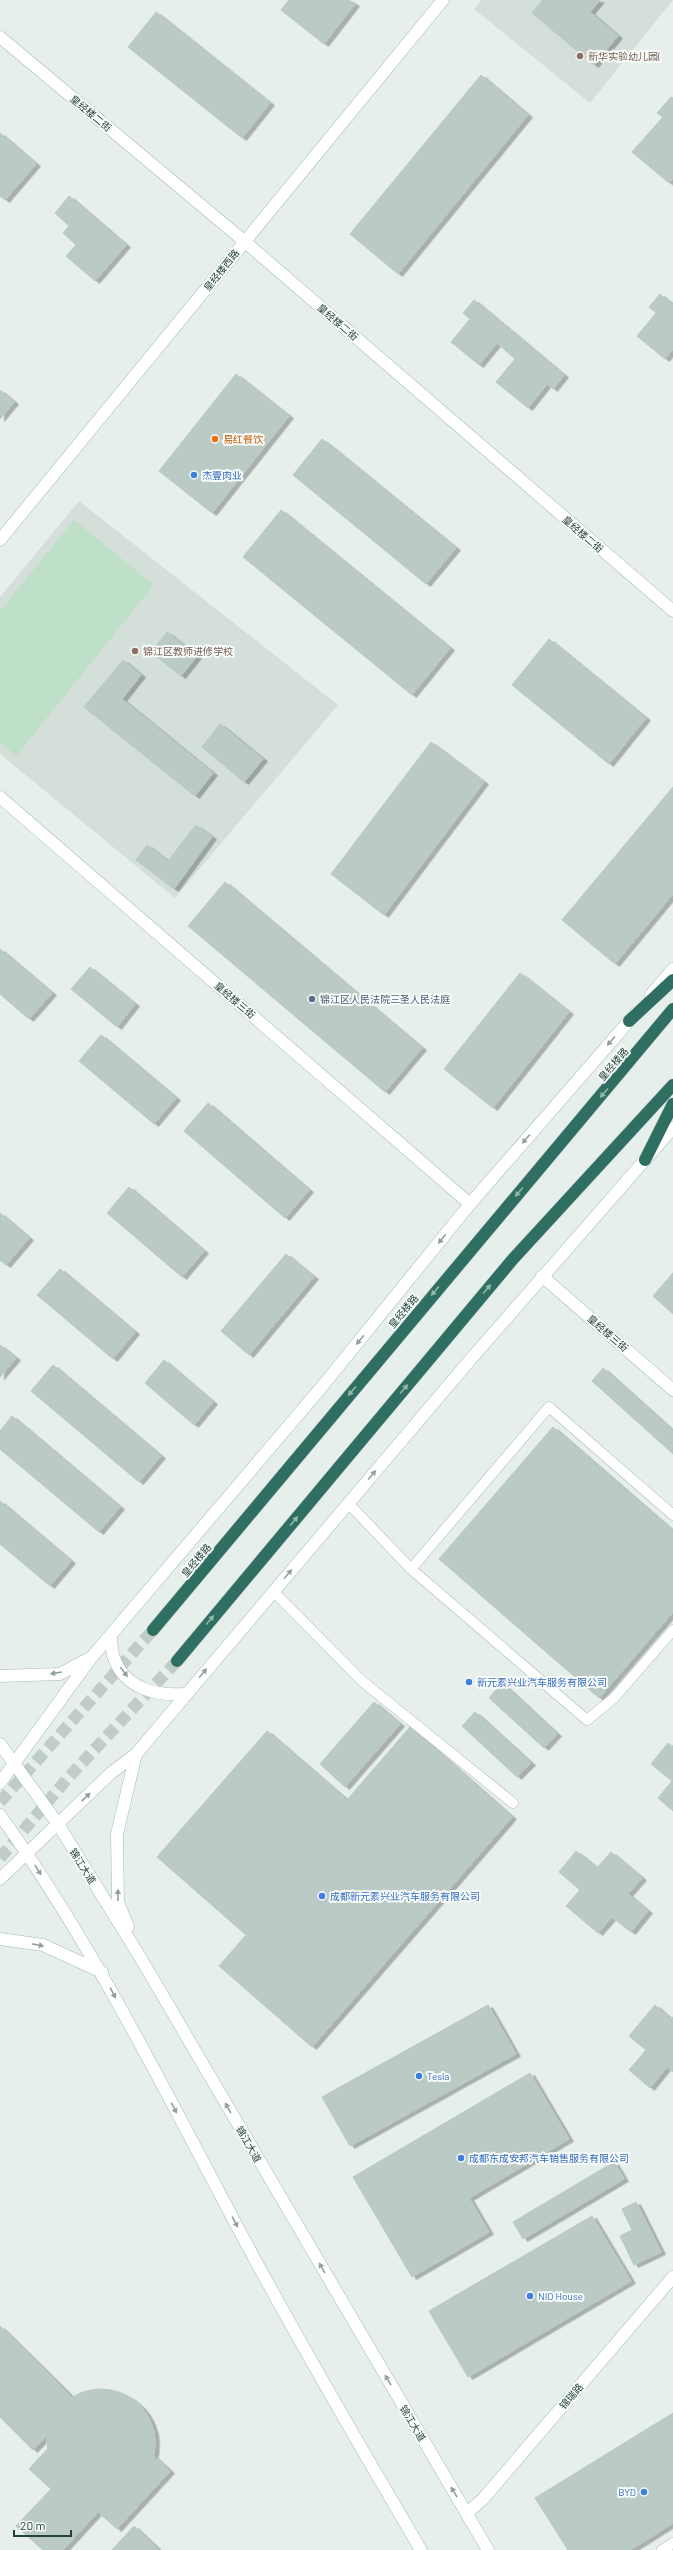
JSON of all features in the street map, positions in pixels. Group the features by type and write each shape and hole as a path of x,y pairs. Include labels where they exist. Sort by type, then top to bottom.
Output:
{"highway":[{"path":"629,1020 673,980"},
{"name":"皇经楼路","path":"153,1630 673,1009"},
{"path":"176,1661 513,1259 673,1085"},
{"path":"645,1160 673,1104"}],"main road":[{"name":"皇经楼西路","path":"0,540 443,0"},
{"name":"皇经楼二街","path":"0,37 244,241 673,611"},
{"name":"皇经楼三街","path":"0,797 470,1204"},
{"path":"0,1783 91,1658 111,1637 178,1553 320,1389 470,1204 673,969"},
{"path":"0,1879 111,1773 136,1754 185,1694 542,1276 673,1128"},
{"name":"皇经楼三街","path":"542,1276 673,1390"},
{"path":"111,1637 114,1658 125,1676 136,1685 154,1694 185,1694"},
{"path":"0,1676 60,1674 91,1658"},
{"name":"锦江大道","path":"0,1744 58,1824 140,1957 488,2550"},
{"path":"136,1754 116,1834 118,1902 140,1957"},
{"path":"0,1815 27,1853 102,1972 298,2339 421,2550"},
{"path":"0,1939 43,1945 102,1972"},
{"name":"锦瑞路","path":"467,2513 483,2499 673,2277"}],"lane":[{"path":"411,1569 549,1408 673,1515"},
{"path":"348,1503 411,1569 587,1720 614,1698 673,1630"},
{"path":"273,1591 362,1680 513,1803"},
{"path":"662,2550 673,2543"}],"shaded area":[{"name":"新华实验幼儿园(","path":"481,0 673,0 590,103 474,9"},
{"name":"锦江区教师进修学校","path":"79,501 338,705 175,898 0,754 0,597"}],"green space":[{"path":"74,520 154,585 16,756 0,742 0,611"}],"building":[{"path":"289,0 349,0 355,4 324,44 281,10"},
{"path":"543,0 600,0 590,12 618,36 594,65 532,13"},
{"path":"156,12 270,103 242,138 128,47"},
{"path":"481,75 528,115 398,274 350,234"},
{"path":"671,97 673,98 673,179 669,183 632,152 663,117 657,113"},
{"path":"0,133 36,164 5,200 0,196"},
{"path":"69,196 126,245 95,281 66,256 76,245 63,233 69,226 55,213"},
{"path":"660,294 673,305 673,349 665,359 637,336 656,313 649,307"},
{"path":"474,300 564,375 553,389 547,384 528,408 496,382 515,359 497,343 479,365 451,342 470,319 463,313"},
{"path":"236,374 289,416 212,513 159,471"},
{"path":"0,390 14,402 0,419"},
{"path":"322,439 456,548 426,584 293,475"},
{"path":"281,510 450,648 412,695 243,557"},
{"path":"167,632 197,656 181,676 151,652"},
{"path":"549,639 646,718 609,764 512,685"},
{"path":"123,660 141,675 122,699 213,773 195,796 84,707"},
{"path":"220,724 263,759 244,782 202,747"},
{"path":"431,742 484,782 384,915 331,874"},
{"path":"673,787 673,894 615,964 562,920"},
{"path":"196,825 212,837 174,889 136,860 147,845 168,861"},
{"path":"225,882 422,1048 385,1092 188,926"},
{"path":"0,949 52,993 29,1019 0,994"},
{"path":"90,967 135,1004 117,1027 71,989"},
{"path":"520,973 569,1012 493,1108 444,1069"},
{"path":"101,1035 176,1098 154,1124 79,1061"},
{"path":"208,1103 309,1190 285,1218 184,1131"},
{"path":"129,1187 204,1251 182,1277 107,1213"},
{"path":"0,1213 29,1238 6,1265 0,1260"},
{"path":"286,1254 314,1277 249,1355 221,1331"},
{"path":"60,1269 135,1332 113,1359 37,1295"},
{"path":"673,1273 673,1314 653,1296"},
{"path":"0,1345 16,1358 0,1377"},
{"path":"164,1360 213,1402 194,1425 145,1383"},
{"path":"53,1365 161,1456 139,1482 31,1391"},
{"path":"603,1368 673,1431 673,1454 592,1381"},
{"path":"12,1416 120,1507 99,1532 0,1449 0,1431"},
{"path":"553,1427 673,1531 673,1612 599,1698 439,1559"},
{"path":"0,1501 71,1561 50,1586 0,1544"},
{"path":"502,1683 557,1734 544,1748 489,1698"},
{"path":"374,1702 400,1724 345,1787 320,1764"},
{"path":"475,1712 531,1763 517,1777 462,1726"},
{"name":"成都新元素兴业汽车服务有限公司","path":"410,1727 512,1817 312,2047 219,1966 246,1935 157,1857 267,1731 347,1800"},
{"path":"668,1743 673,1747 673,1811 658,1798 672,1781 651,1764"},
{"path":"576,1851 597,1868 611,1852 642,1878 628,1894 648,1911 631,1932 612,1917 598,1933 566,1906 580,1890 559,1872"},
{"name":"Tesla","path":"488,2005 516,2054 350,2146 322,2097"},
{"path":"655,2005 671,2019 673,2017 673,2072 667,2067 650,2088 629,2070 646,2050 629,2036"},
{"name":"成都东成安邦汽车销售服务有限公司","path":"530,2073 569,2139 469,2198 489,2232 412,2277 353,2177"},
{"path":"614,2162 624,2179 523,2239 513,2222"},
{"path":"636,2202 661,2252 634,2265 620,2236 632,2230 622,2209"},
{"name":"NIO House","path":"592,2216 631,2281 468,2377 429,2311"},
{"path":"0,2326 78,2403 33,2450 0,2417"},
{"path":"101,2389 122,2393 139,2405 151,2422 155,2443 151,2464 139,2481 122,2493 101,2497 80,2493 63,2481 51,2464 47,2443 51,2422 63,2405 80,2393"},
{"path":"93,2400 170,2471 117,2529 98,2512 63,2550 43,2550 16,2526 51,2489 29,2469"},
{"name":"BYD","path":"673,2413 673,2523 645,2541 595,2461"},
{"name":"BYD","path":"595,2461 645,2541 630,2550 568,2550 535,2498"},
{"path":"134,2526 159,2550 112,2550"}],"tunnel":[{"path":"0,1802 153,1630"},
{"path":"0,1858 67,1779 177,1661"}],"place":[{"name":"新华实验幼儿园(","path":"580,56"},
{"name":"易红餐饮","path":"215,439"},
{"name":"杰壹肉业","path":"194,475"},
{"name":"锦江区教师进修学校","path":"135,651"},
{"name":"锦江区人民法院三圣人民法庭","path":"312,999"},
{"name":"新元素兴业汽车服务有限公司","path":"469,1682"},
{"name":"成都新元素兴业汽车服务有限公司","path":"322,1896"},
{"name":"Tesla","path":"419,2076"},
{"name":"成都东成安邦汽车销售服务有限公司","path":"461,2158"},
{"name":"NIO House","path":"530,2296"},
{"name":"BYD","path":"644,2492"}]}
